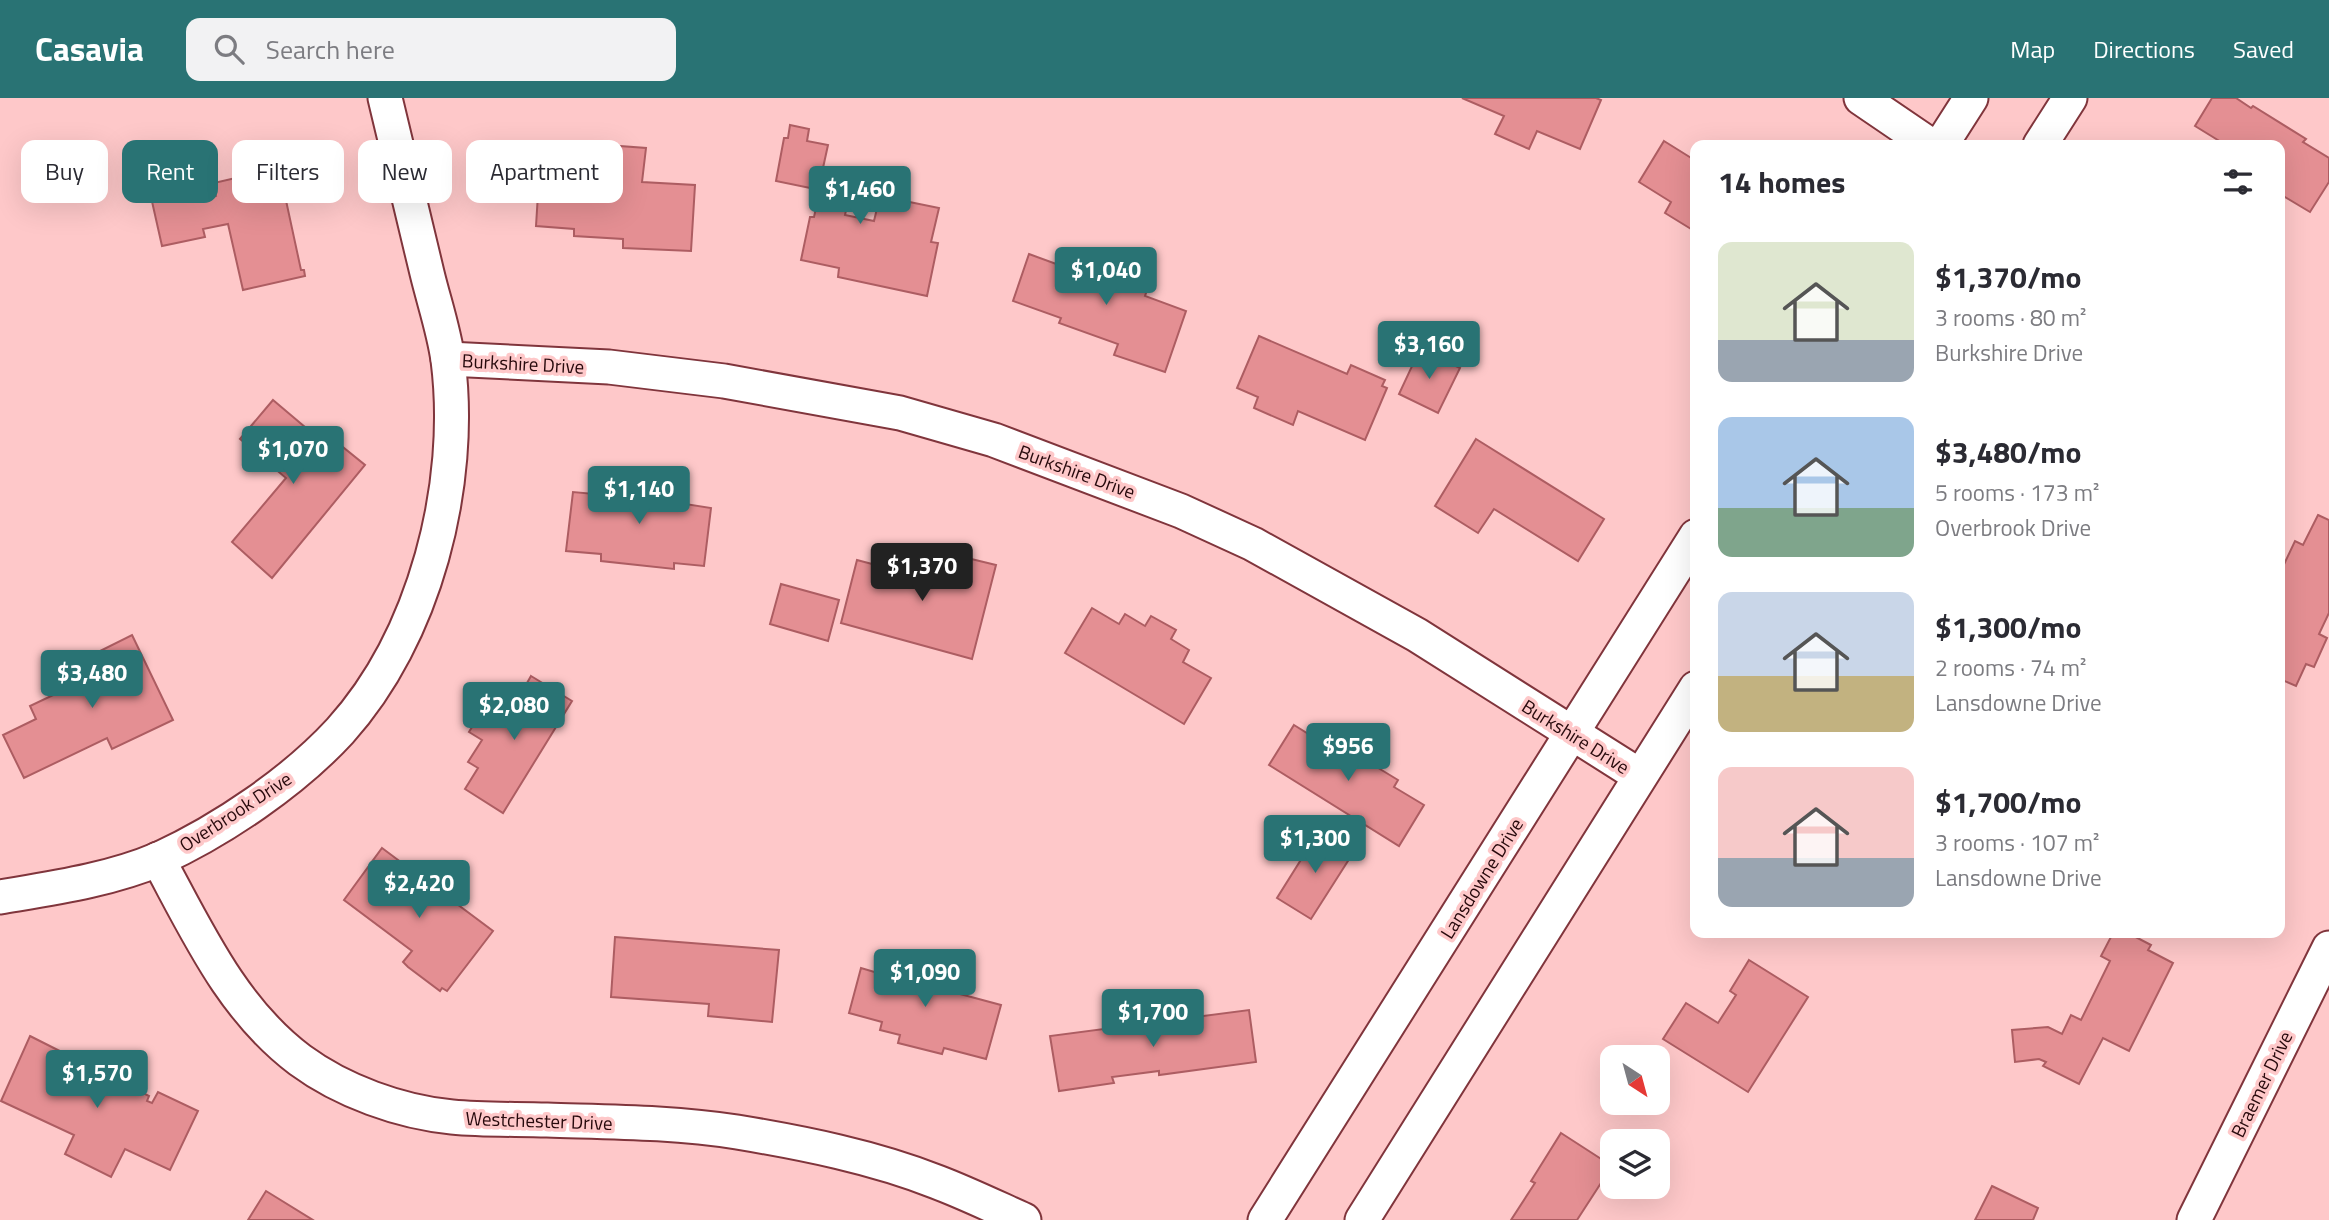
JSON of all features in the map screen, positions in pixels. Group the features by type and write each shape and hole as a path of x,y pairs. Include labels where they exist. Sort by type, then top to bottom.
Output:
{"street":[{"name":"Overbrook Drive","path":"0,897 86,880 158,859 201,836 270,792 307,762 340,730 367,695 392,654 429,569 440,526 449,476 451,414 447,359 385,98"},
{"path":"1861,98 1923,140"},
{"path":"1944,140 1971,98"},
{"path":"2043,140 2070,98"},
{"name":"Burkshire Drive","path":"447,359 609,368 724,381 900,413 994,440 1181,511 1253,544 1418,635 1640,776"},
{"name":"Lansdowne Drive","path":"1265,1220 1690,546"},
{"path":"1362,1220 1690,697"},
{"name":"Westchester Drive","path":"158,859 219,972 249,1011 279,1043 331,1080 412,1110 451,1117 659,1123 736,1132 845,1154 934,1181 1024,1220"},
{"name":"Braemer Drive","path":"2194,1220 2329,948"}],"building":[{"path":"1462,98 1601,100 1580,149 1537,131 1529,149 1495,134 1504,116"},
{"path":"2212,98 2236,98 2306,139 2303,142 2329,158 2329,182 2310,212 2285,197 2285,140 2218,140 2195,126"},
{"path":"790,125 809,129 807,141 828,145 821,177 852,183 845,215 874,221 880,196 939,208 931,242 938,243 927,296 838,277 839,268 801,260 810,217 814,217 820,190 776,181 784,138 788,138"},
{"path":"1664,141 1690,157 1690,228 1665,213 1671,202 1639,182"},
{"path":"623,146 646,148 642,182 695,185 691,251 623,248 623,239 574,236 574,229 536,226 537,203 623,203"},
{"path":"232,179 232,203 287,203 301,270 304,270 305,276 243,290 228,224 203,229 205,237 162,246 152,203 218,203 218,182"},
{"path":"1029,254 1100,280 1109,254 1154,270 1145,296 1186,311 1165,372 1114,355 1118,344 1059,323 1061,318 1013,301"},
{"path":"1259,336 1347,374 1351,365 1385,380 1382,386 1387,388 1365,440 1298,411 1293,425 1254,408 1258,397 1237,388"},
{"path":"1420,349 1460,368 1438,413 1399,394"},
{"path":"273,400 318,438 323,431 365,465 272,578 232,542 286,478 240,439"},
{"path":"1476,439 1604,519 1578,561 1494,509 1478,533 1435,506"},
{"path":"606,479 676,487 675,497 685,498 685,504 711,508 704,566 674,563 674,569 601,561 601,554 566,551 573,492 594,494 594,489 605,491"},
{"path":"2318,515 2329,520 2329,613 2319,634 2327,638 2314,667 2306,664 2296,686 2285,681 2285,562 2295,541 2303,545"},
{"path":"959,556 996,565 972,659 841,623 857,560 891,569 894,557 955,573"},
{"path":"781,584 839,600 828,641 770,624"},
{"path":"1092,608 1119,624 1125,614 1145,626 1151,616 1176,630 1171,639 1189,650 1183,662 1211,678 1184,724 1065,653"},
{"path":"132,635 173,720 112,749 107,738 24,778 3,735 36,719 30,706 89,678 80,661"},
{"path":"531,676 572,701 503,813 465,789 478,768 468,762 482,740 469,732 482,711 495,719 509,694 518,699"},
{"path":"1294,725 1323,743 1328,735 1351,749 1355,745 1379,760 1375,766 1398,780 1394,787 1424,805 1399,846 1269,765"},
{"path":"1319,831 1353,853 1311,919 1277,898"},
{"path":"382,848 493,931 447,991 442,988 440,991 408,967 403,962 412,951 344,900"},
{"path":"615,937 779,950 772,1022 708,1016 709,1004 611,997"},
{"path":"2110,938 2138,938 2151,945 2148,950 2173,963 2129,1051 2103,1038 2079,1084 2043,1066 2046,1062 2039,1059 2015,1062 2012,1030 2048,1027 2062,1034 2071,1015 2081,1020 2110,961 2101,956"},
{"path":"906,951 941,961 934,987 1001,1005 986,1059 944,1048 942,1054 898,1043 900,1035 880,1030 882,1022 849,1013 861,968 898,979"},
{"path":"1749,960 1808,997 1748,1092 1663,1039 1686,1003 1718,1023 1736,995 1730,991"},
{"path":"1249,1010 1256,1062 1159,1075 1159,1071 1112,1077 1114,1083 1059,1091 1050,1036"},
{"path":"30,1036 149,1096 147,1101 152,1103 158,1092 198,1111 170,1170 125,1149 111,1177 65,1154 74,1135 1,1101"},
{"path":"1561,1133 1600,1158 1600,1185 1577,1220 1511,1220 1535,1183 1531,1181"},
{"path":"1992,1186 2038,1208 2033,1220 1975,1220"},
{"path":"266,1191 313,1220 248,1220"}]}
